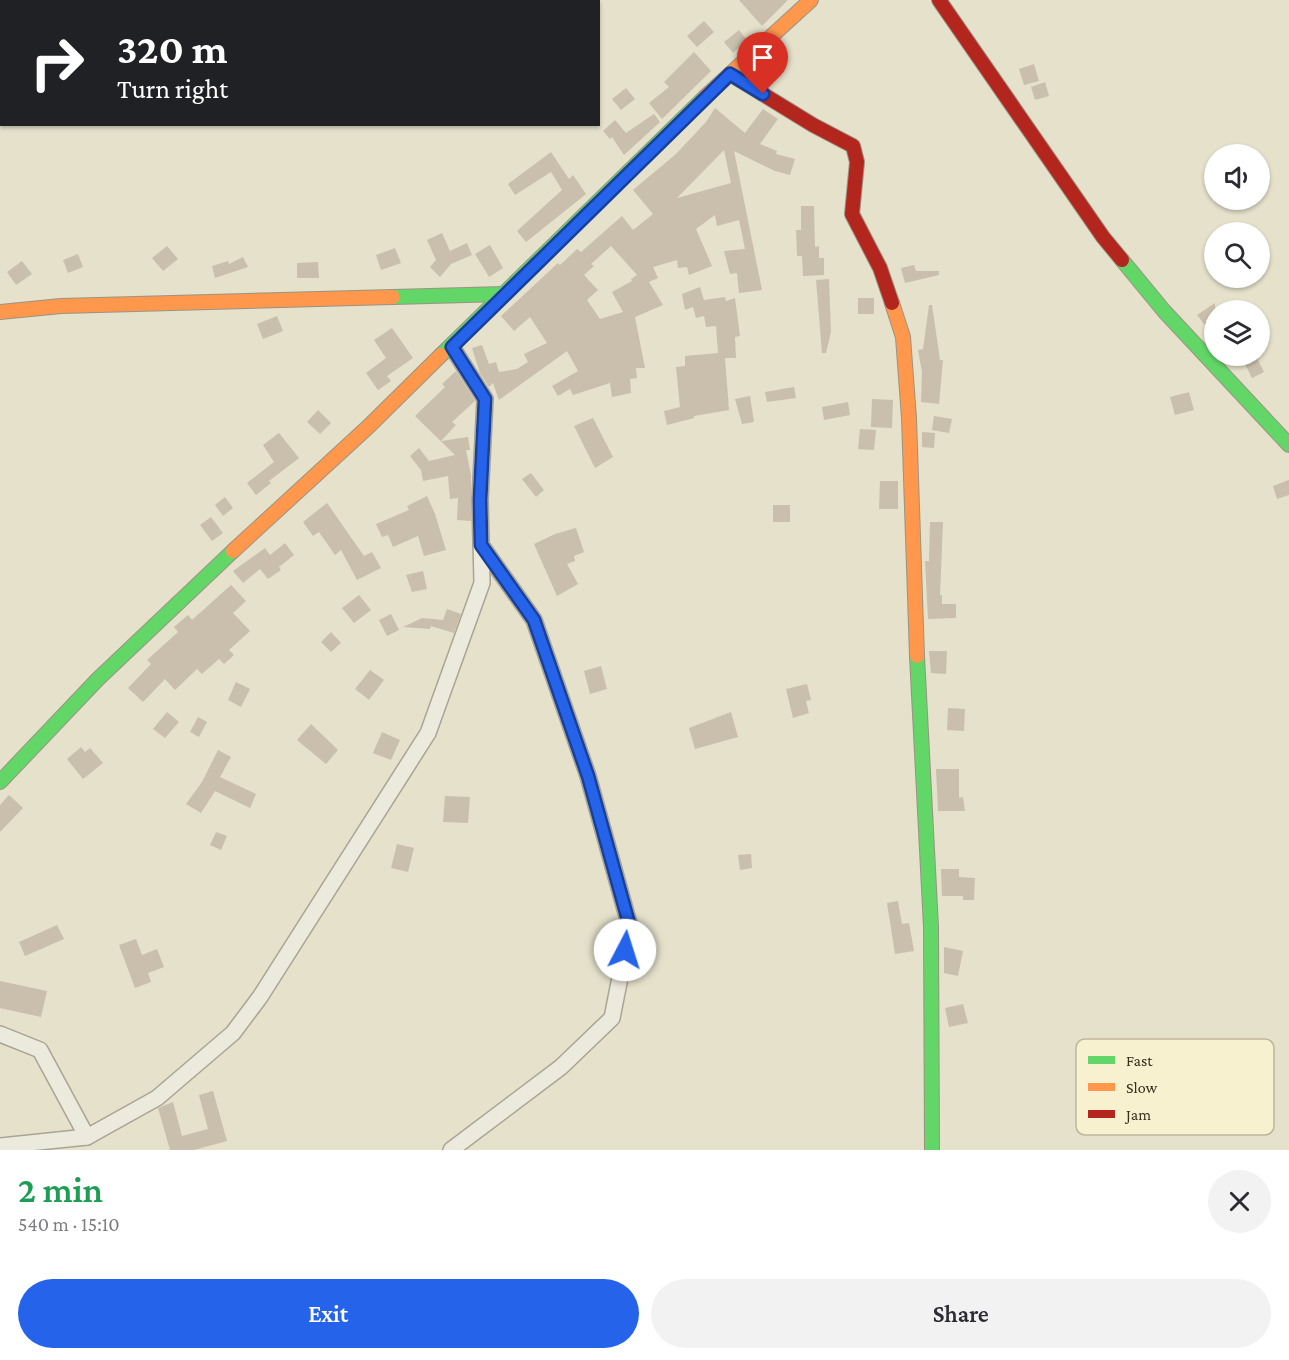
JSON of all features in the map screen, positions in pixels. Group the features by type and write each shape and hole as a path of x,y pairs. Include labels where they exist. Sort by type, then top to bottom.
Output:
{"street":[{"path":"0,782 98,680 187,593 368,427 730,74 811,0"},
{"path":"939,0 1103,237 1164,311 1289,445"},
{"path":"730,74 813,125 853,146 857,162 852,214 880,268 903,337 909,418 912,562 931,927 932,1150"},
{"path":"0,312 61,306 504,294"},
{"path":"0,1146 87,1137 157,1098 233,1033 260,997 428,733 482,584 480,500 485,399 452,347"},
{"path":"451,1150 561,1067 612,1018 630,927 588,776 534,620 481,545"},
{"path":"0,1034 40,1050 87,1137"}],"building":[{"path":"739,0 788,0 762,26"},
{"path":"704,21 714,32 697,47 687,36"},
{"path":"739,30 747,40 733,53 724,42"},
{"path":"694,52 711,71 662,119 649,103 669,87 664,82"},
{"path":"1034,64 1039,81 1024,85 1019,69"},
{"path":"1045,82 1049,96 1035,100 1031,87"},
{"path":"626,88 635,99 621,110 612,99"},
{"path":"715,108 745,133 763,109 778,119 760,144 777,151 776,154 795,159 790,175 775,171 734,151 762,290 739,293 737,273 730,274 724,251 745,249 739,220 717,226 715,215 696,229 712,266 689,275 687,267 678,268 677,260 653,267 658,278 649,282 663,305 635,317 645,368 636,368 637,378 630,379 631,393 612,397 610,383 573,395 570,389 558,396 552,386 578,371 567,351 499,400 493,383 489,387 480,373 472,348 482,345 489,364 496,362 499,372 517,369 528,362 524,354 547,343 530,317 514,331 501,316 558,263 560,265 577,249 581,252 622,216 633,230 653,214 633,190 676,154 706,122","holes":["724,150 731,183 677,198","611,246 637,275 631,279 632,281 612,292 623,312 600,319 587,300 598,290 584,275 594,266 591,264"]},
{"path":"654,114 660,122 624,155 612,137 610,139 603,131 615,120 626,133"},
{"path":"551,152 569,179 573,175 586,194 526,242 517,231 562,190 551,172 515,195 508,184"},
{"path":"801,206 814,206 815,247 819,246 819,258 824,258 824,275 803,276 802,256 797,256 796,230 801,230"},
{"path":"442,233 450,251 467,243 472,255 451,264 440,277 430,267 436,260 427,240"},
{"path":"490,245 503,268 489,277 475,254"},
{"path":"167,246 178,259 163,271 152,258"},
{"path":"395,248 401,263 381,270 376,255"},
{"path":"78,254 83,267 68,273 63,260"},
{"path":"243,257 248,267 215,278 212,266 228,261 229,264"},
{"path":"22,261 32,274 16,285 7,272"},
{"path":"318,262 319,278 297,278 297,263"},
{"path":"914,265 916,271 939,271 939,275 905,283 901,268"},
{"path":"829,279 831,332 826,353 822,353 816,280"},
{"path":"700,287 704,300 725,297 726,301 735,298 740,336 735,337 736,358 725,358 729,410 694,416 694,418 667,425 664,411 680,407 676,367 685,366 685,356 718,353 716,326 706,327 704,316 696,318 693,307 685,310 682,294"},
{"path":"858,298 874,298 874,314 858,314"},
{"path":"929,305 932,305 940,360 943,360 939,404 921,402 922,372 918,350 923,349"},
{"path":"1204,310 1204,324 1197,315"},
{"path":"277,316 283,331 263,339 257,324"},
{"path":"392,328 413,358 387,376 391,381 378,390 366,373 386,358 374,340"},
{"path":"1246,366 1261,366 1264,372 1252,378"},
{"path":"456,371 475,401 452,422 456,425 441,441 468,437 470,450 466,450 471,475 471,521 457,520 458,498 450,499 448,476 423,481 421,470 410,456 419,448 429,461 455,455 415,416 445,387 442,384"},
{"path":"794,387 796,398 767,402 765,392"},
{"path":"1189,392 1194,410 1175,415 1170,397"},
{"path":"750,396 754,422 742,424 735,399"},
{"path":"872,399 893,400 892,428 871,427"},
{"path":"848,402 850,415 824,420 822,407"},
{"path":"318,410 331,423 320,434 307,422"},
{"path":"934,416 952,419 949,433 932,430"},
{"path":"593,418 613,457 595,468 574,426"},
{"path":"860,429 876,430 874,450 858,449"},
{"path":"922,432 935,433 934,448 922,447"},
{"path":"279,433 299,458 269,481 271,483 256,495 247,483 274,462 263,445"},
{"path":"531,473 544,490 536,497 522,479"},
{"path":"1289,480 1289,495 1277,499 1273,486"},
{"path":"880,481 898,481 898,509 879,509"},
{"path":"427,496 446,550 424,556 418,536 393,547 388,535 382,537 376,524 409,510 407,506"},
{"path":"225,497 233,508 223,516 215,505"},
{"path":"327,503 364,556 372,552 381,568 357,580 341,550 335,555 319,532 313,536 303,522"},
{"path":"773,505 790,505 790,522 773,522"},
{"path":"211,517 223,533 212,541 200,525"},
{"path":"930,522 943,522 940,595 942,595 942,604 956,604 956,618 928,619 925,561 929,561"},
{"path":"576,528 584,552 574,556 575,561 567,564 578,584 557,596 534,544 555,534"},
{"path":"285,543 294,555 279,567 281,570 268,579 260,569 243,583 233,571 265,548 270,555"},
{"path":"423,571 427,589 412,592 406,575"},
{"path":"231,585 246,601 233,613 250,631 229,650 234,655 224,664 219,659 202,674 197,669 175,690 165,679 143,702 128,688 151,664 147,660 178,632 174,627 188,615 192,620"},
{"path":"359,595 371,610 354,623 342,608"},
{"path":"447,609 461,614 454,633 431,626 430,629 403,627 422,618 443,620"},
{"path":"391,614 399,630 387,636 379,620"},
{"path":"331,632 341,643 331,652 321,642"},
{"path":"929,651 947,651 946,674 931,673"},
{"path":"601,666 607,689 590,694 584,671"},
{"path":"370,670 384,680 369,700 355,689"},
{"path":"236,682 250,689 241,707 228,700"},
{"path":"807,684 811,700 806,701 809,713 793,718 786,689"},
{"path":"948,708 965,709 964,731 947,730"},
{"path":"167,712 179,722 165,738 153,729"},
{"path":"731,712 738,737 695,749 689,728"},
{"path":"198,717 207,722 199,737 190,732"},
{"path":"311,724 338,750 326,764 297,740"},
{"path":"382,732 400,740 391,760 373,753"},
{"path":"81,747 85,752 90,748 103,763 83,779 67,759"},
{"path":"218,750 231,757 220,777 256,794 250,808 215,791 201,813 186,804 202,782"},
{"path":"936,769 959,769 959,798 963,797 965,811 938,811"},
{"path":"9,795 23,808 0,832 0,805"},
{"path":"445,796 470,797 468,823 443,822"},
{"path":"216,832 227,836 221,850 210,845"},
{"path":"397,844 414,848 408,872 391,868"},
{"path":"751,854 752,868 740,870 738,855"},
{"path":"941,869 959,869 959,877 975,878 974,900 963,900 963,896 942,896"},
{"path":"898,901 902,924 909,923 914,951 895,954 887,903"},
{"path":"57,925 64,939 25,956 19,942"},
{"path":"136,939 142,955 157,949 164,967 148,973 151,982 135,988 119,945"},
{"path":"944,947 963,951 958,976 944,973"},
{"path":"0,981 47,991 41,1017 0,1008"},
{"path":"963,1004 968,1023 949,1027 945,1008"},
{"path":"213,1091 227,1141 194,1150 170,1150 158,1108 173,1102 182,1136 208,1129 199,1095"}],"traffic: fast":[{"path":"441,355 705,97"},
{"path":"1122,260 1164,311 1289,445"},
{"path":"393,297 504,294"},
{"path":"0,782 98,679 233,551"},
{"path":"917,656 931,927 932,1150"}],"traffic: slow":[{"path":"705,97 811,0"},
{"path":"0,312 61,306 393,297"},
{"path":"892,303 903,337 909,418 917,656"},
{"path":"233,551 368,427 441,355"}],"traffic: jam":[{"path":"939,0 1103,237 1122,260"},
{"path":"730,74 813,125 853,146 857,162 852,214 880,268 892,303"}],"route":[{"path":"625,950 630,927 588,776 534,620 481,545 480,500 485,399 452,347 730,74 763,94"}]}
